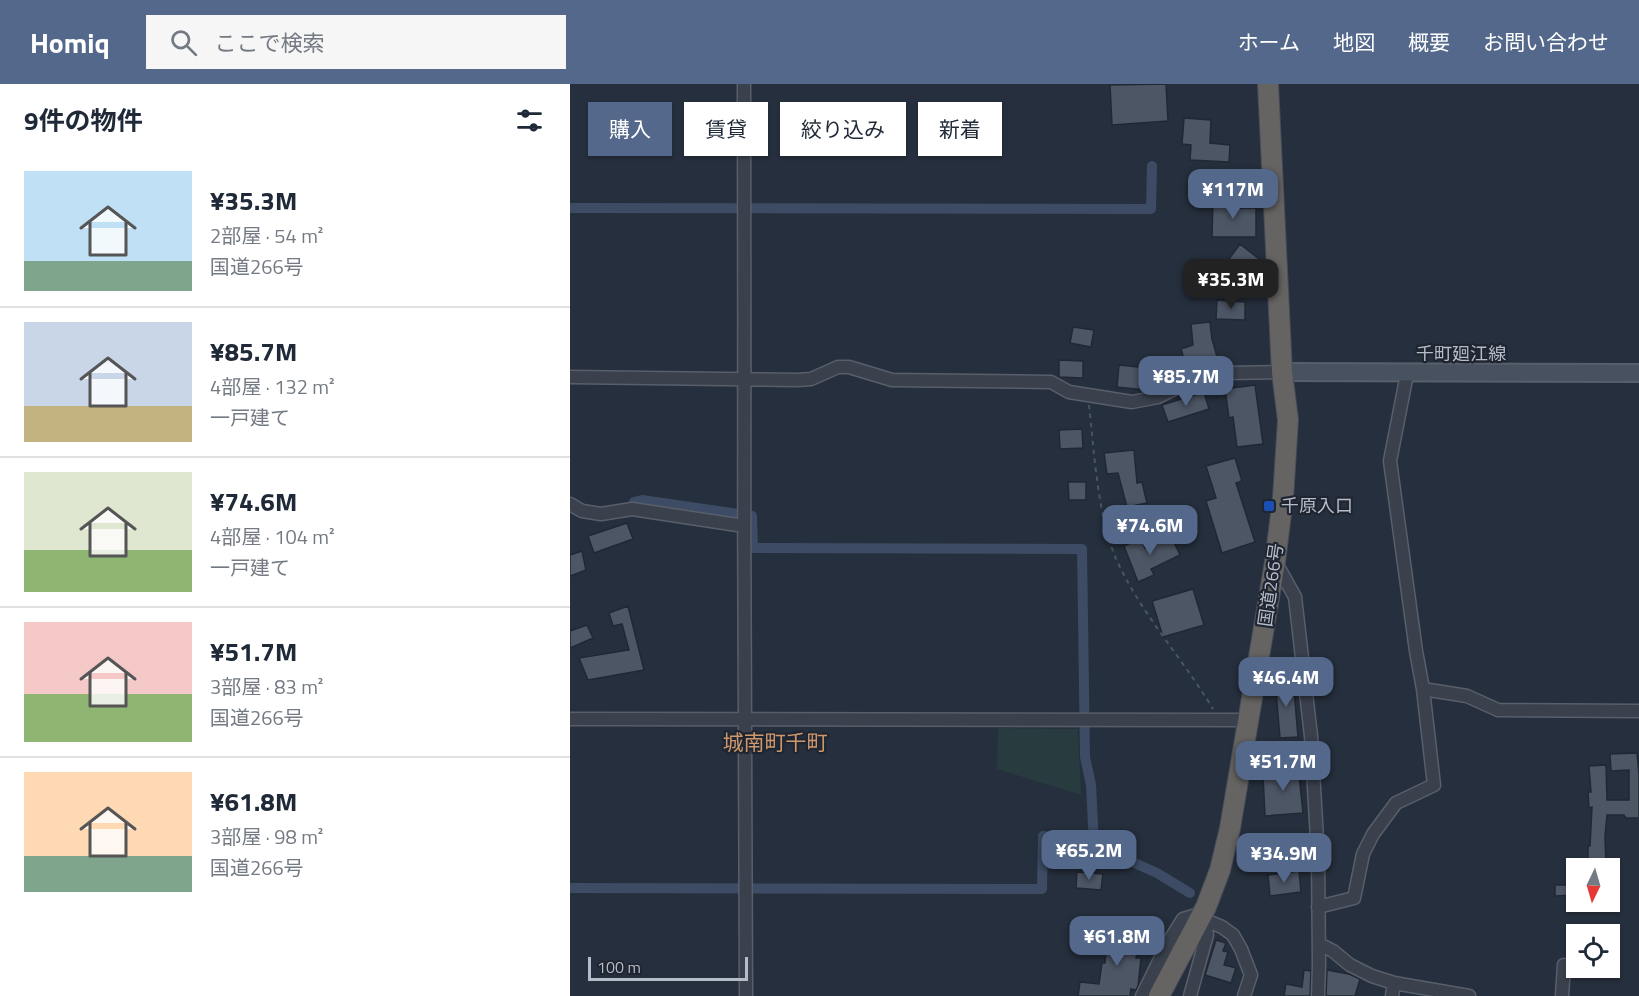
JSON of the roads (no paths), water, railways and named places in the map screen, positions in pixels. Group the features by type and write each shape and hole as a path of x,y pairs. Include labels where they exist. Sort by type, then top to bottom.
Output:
{"highway":[{"name":"国道266号","path":"1159,996 1204,916 1220,870 1230,828 1275,562 1283,498 1288,420 1282,372 1268,84"}],"main road":[{"name":"千町廻江線","path":"1282,372 1639,374"}],"street":[{"path":"744,84 743,719 746,996"},
{"path":"570,377 811,379 838,367 849,367 892,380 1051,382 1069,392 1132,402 1158,397 1178,387 1226,373 1282,372"},
{"path":"1318,907 1354,898 1363,854 1373,834 1395,802 1434,784 1423,689 1390,461 1407,374"},
{"path":"570,504 582,511 602,514 632,509 744,526"},
{"path":"1275,562 1295,597 1311,736 1318,856 1318,996"},
{"path":"1423,689 1467,696 1498,711 1639,711"},
{"path":"570,719 1248,720"},
{"path":"1190,996 1207,935 1204,916"},
{"path":"1142,996 1168,943 1183,919 1204,916 1233,935 1251,975 1244,996"},
{"path":"1319,944 1333,951 1350,965 1395,983 1469,996"},
{"path":"1562,996 1564,965"},
{"path":"1392,996 1395,983"}],"waterway":[{"path":"570,208 1151,209 1152,166"},
{"path":"634,502 642,500 752,516 753,548 1082,549 1085,757 1091,785 1094,845"},
{"path":"570,888 1042,889 1043,836 1094,845 1157,873 1190,893"}],"place":[{"name":"千原入口","path":"1269,506"}],"district":[{"name":"城南町千町","path":"775,743"}]}
